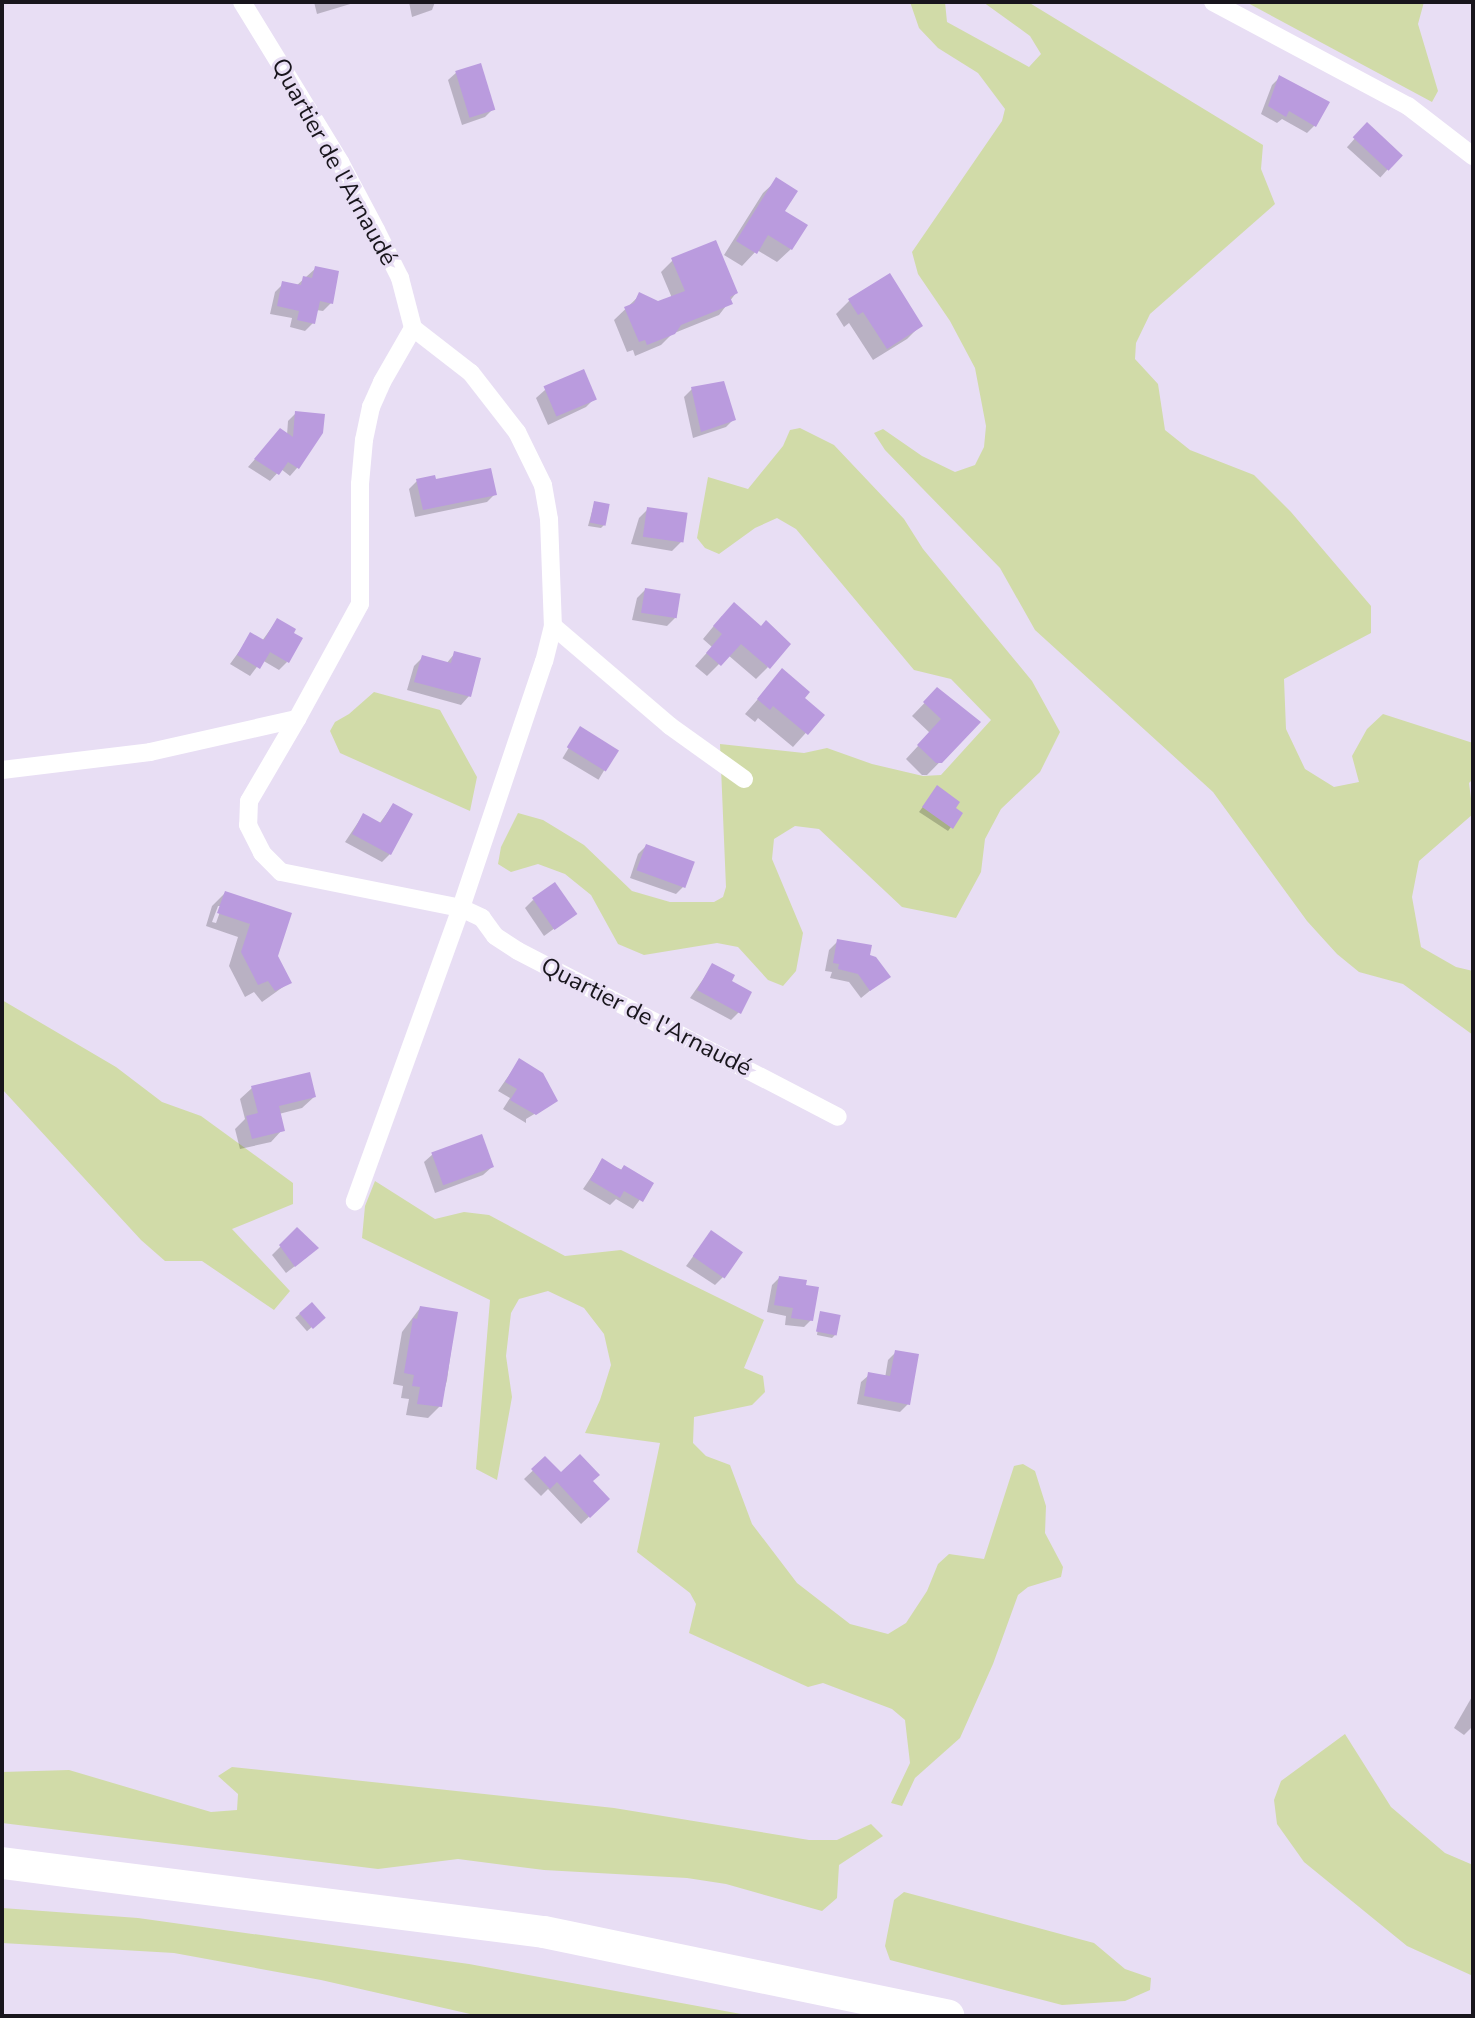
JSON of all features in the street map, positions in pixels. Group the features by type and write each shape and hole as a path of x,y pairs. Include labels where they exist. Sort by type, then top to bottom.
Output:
{"highway":[{"path":"2,1863 544,1932 948,2016"}],"street":[{"name":"Quartier de l'Arnaudé","path":"242,2 340,162 376,230 400,278 413,328 371,407 364,440 360,484 360,604 249,801 248,825 262,853 281,872 306,879 461,908 482,918 495,936 518,951 838,1117"},
{"path":"1213,2 1408,106 1473,156"},
{"path":"355,1201 461,908 553,626 549,519 543,485 517,432 493,399 445,349 413,328"},
{"path":"553,626 670,726 744,779"},
{"path":"2,770 150,752 297,719"}],"green space":[{"path":"910,2 945,2 947,22 1029,67 1041,54 1030,36 983,2 1028,2 1263,145 1261,169 1275,204 1150,314 1136,343 1135,359 1158,384 1165,430 1190,450 1254,475 1291,512 1371,606 1371,633 1284,679 1286,729 1305,769 1334,787 1359,782 1352,756 1367,729 1383,714 1473,743 1473,779 1469,783 1473,814 1419,861 1412,897 1421,947 1456,967 1473,971 1473,1035 1403,984 1359,972 1337,954 1307,921 1213,792 1035,630 1000,568 885,450 874,433 883,429 922,456 955,472 975,465 984,447 986,426 975,368 950,321 918,274 912,252 1002,121 1005,109 978,73 938,48 919,28"},
{"path":"1246,2 1424,2 1418,24 1438,91 1432,102"},
{"path":"800,428 834,445 904,519 923,549 1032,681 1060,732 1040,772 1001,809 985,839 981,872 956,918 902,907 819,829 795,826 774,839 772,859 803,933 796,971 783,986 768,980 738,947 717,943 644,955 618,944 591,895 565,874 538,864 511,872 498,864 501,847 518,813 543,820 584,845 632,891 670,902 714,902 723,897 726,887 720,744 804,753 827,748 872,764 923,776 941,775 991,720 951,679 914,670 796,529 777,518 755,528 719,554 705,548 697,538 708,477 748,489 783,446 790,430"},
{"path":"374,692 440,710 477,777 470,811 340,753 330,731 335,722"},
{"path":"2,1000 116,1067 162,1102 201,1116 293,1183 293,1204 232,1229 290,1291 274,1310 202,1261 165,1261 141,1240 2,1089"},
{"path":"375,1181 435,1219 464,1212 489,1215 565,1256 621,1250 764,1320 744,1368 763,1376 765,1392 752,1405 694,1417 693,1443 706,1456 730,1465 752,1524 797,1583 850,1624 888,1634 906,1623 927,1591 938,1564 949,1554 984,1559 1014,1466 1023,1464 1035,1471 1046,1506 1045,1533 1063,1567 1061,1577 1028,1587 1018,1595 993,1664 960,1738 915,1778 902,1806 891,1803 910,1763 905,1720 892,1709 823,1683 808,1687 689,1633 696,1604 690,1593 637,1552 660,1443 585,1433 611,1365 604,1334 584,1308 548,1291 519,1299 511,1313 506,1356 512,1397 497,1480 476,1469 490,1300 362,1238 365,1206"},
{"path":"1345,1734 1391,1807 1445,1853 1473,1865 1473,1976 1407,1946 1304,1862 1277,1824 1274,1800 1281,1781"},
{"path":"232,1767 614,1808 809,1840 837,1840 871,1824 883,1836 839,1865 837,1898 822,1911 726,1884 687,1878 544,1870 458,1859 378,1869 2,1823 2,1772 69,1770 211,1812 237,1810 238,1794 218,1776"},
{"path":"904,1892 1094,1943 1125,1969 1151,1978 1150,1990 1125,2001 1062,2005 890,1960 885,1946 894,1900"},
{"path":"2,1908 138,1918 469,1964 752,2016 479,2016 321,1980 174,1953 2,1943"}],"building":[{"path":"481,63 495,110 470,118 455,71"},
{"path":"1279,75 1330,102 1316,127 1289,111 1286,117 1268,106"},
{"path":"1367,122 1403,155 1389,171 1353,137"},
{"path":"776,177 798,191 785,211 808,225 792,250 768,235 757,254 736,241"},
{"path":"716,240 738,293 730,297 733,304 681,325 675,334 647,345 645,340 639,342 624,307 634,303 639,292 658,301 685,291 671,258"},
{"path":"315,266 339,271 333,304 320,301 315,324 297,320 299,311 277,306 282,281 301,285 303,276 312,278"},
{"path":"890,273 923,326 887,349 863,312 858,315 848,299"},
{"path":"584,369 597,399 556,417 543,386"},
{"path":"724,381 736,420 701,432 691,387"},
{"path":"295,411 325,414 323,433 299,469 288,462 279,475 254,459 280,428 293,437"},
{"path":"491,468 497,495 423,510 416,479 435,475 436,479"},
{"path":"594,501 610,504 606,526 590,523"},
{"path":"647,507 688,513 683,542 643,537"},
{"path":"645,588 681,594 677,618 641,613"},
{"path":"734,602 761,626 766,620 791,644 770,669 741,644 721,666 706,653 722,634 713,626"},
{"path":"277,618 296,629 294,633 303,638 289,663 270,652 260,669 237,655 250,632 264,640"},
{"path":"454,651 481,658 471,697 414,682 422,655 451,663"},
{"path":"782,668 810,692 805,698 825,715 808,735 773,706 770,710 757,699"},
{"path":"937,687 981,722 942,763 936,763 917,745 941,719 923,702"},
{"path":"580,726 619,750 606,772 567,747"},
{"path":"937,785 960,802 956,808 963,813 953,829 922,807"},
{"path":"393,803 413,814 391,855 352,834 363,813 381,823"},
{"path":"646,844 695,862 685,888 636,870"},
{"path":"555,882 577,914 554,930 532,898"},
{"path":"225,891 292,913 278,956 292,983 275,991 268,981 258,985 241,952 250,924 217,913"},
{"path":"837,939 872,945 870,955 876,957 891,977 870,991 858,974 838,969 839,964 833,963"},
{"path":"712,963 735,975 732,981 752,992 741,1014 697,990"},
{"path":"519,1058 543,1073 558,1101 536,1115 510,1100 517,1089 505,1082"},
{"path":"310,1072 316,1097 279,1106 285,1131 252,1139 246,1116 258,1113 251,1086"},
{"path":"482,1134 494,1167 443,1185 431,1152"},
{"path":"602,1158 621,1170 624,1165 654,1183 643,1202 624,1191 620,1198 590,1180"},
{"path":"297,1227 319,1248 295,1267 279,1245"},
{"path":"711,1230 743,1252 725,1279 693,1256"},
{"path":"779,1276 807,1280 806,1285 819,1287 813,1321 791,1318 793,1308 774,1305"},
{"path":"312,1302 326,1318 313,1329 299,1313"},
{"path":"420,1306 458,1312 442,1407 417,1404 420,1387 412,1386 414,1375 404,1373 413,1318 417,1319"},
{"path":"820,1311 841,1315 837,1336 816,1332"},
{"path":"895,1350 919,1354 910,1405 864,1396 868,1372 890,1376"},
{"path":"580,1454 600,1475 593,1481 610,1499 590,1518 557,1482 550,1489 531,1469 545,1456 561,1472"}]}
